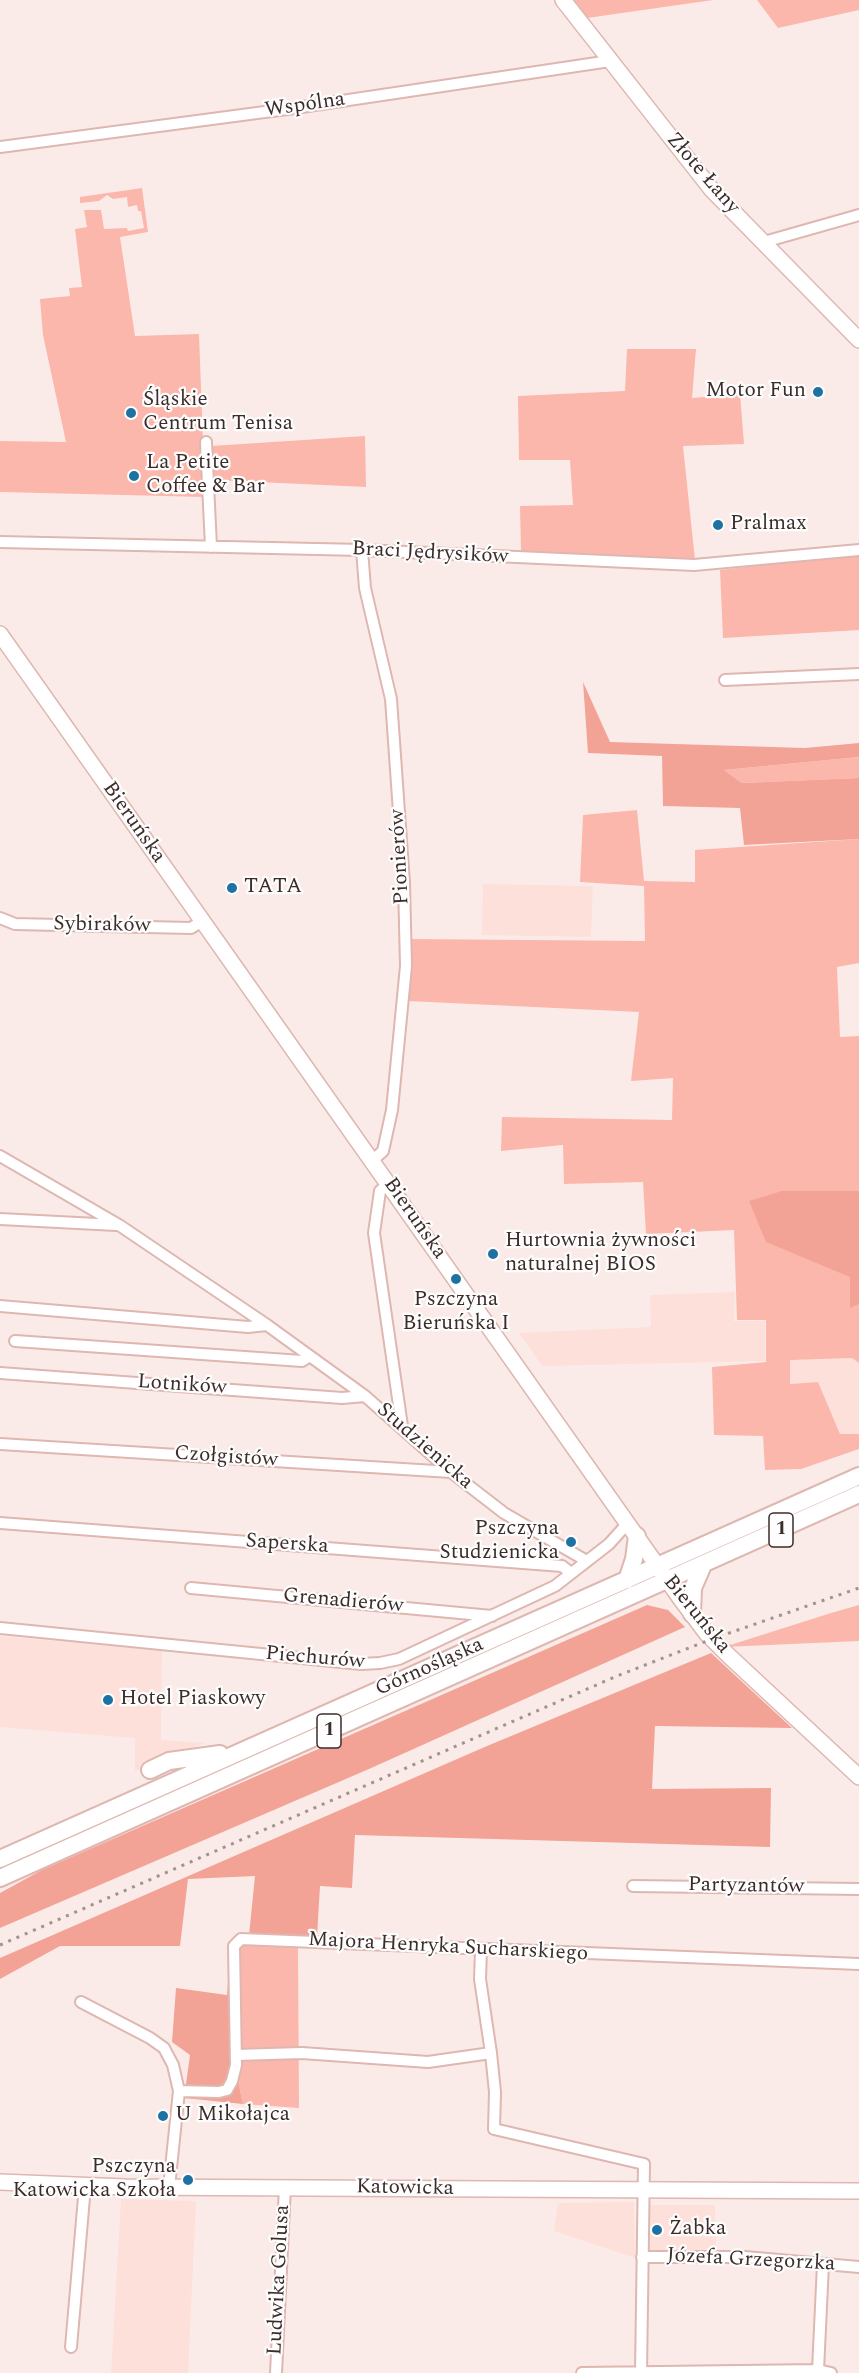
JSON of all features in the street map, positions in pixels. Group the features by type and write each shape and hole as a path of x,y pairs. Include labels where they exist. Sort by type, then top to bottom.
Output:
{"main road":[{"name":"Górnośląska","path":"0,1859 859,1476"},
{"name":"Górnośląska","path":"0,1878 859,1494"},
{"path":"627,1580 634,1559 632,1530"},
{"path":"692,1614 693,1588 703,1565"},
{"path":"150,1770 170,1761 214,1756 250,1748"}],"street":[{"name":"Złote Łany","path":"563,0 712,190 857,338"},
{"name":"Wspólna","path":"0,147 283,109 610,61"},
{"path":"764,242 859,215"},
{"path":"206,442 211,547"},
{"name":"Braci Jędrysików","path":"0,542 362,550 694,565 859,550"},
{"name":"Pionierów","path":"362,550 366,588 391,699 405,933 404,998 393,1099 383,1151 373,1160"},
{"name":"Bieruńska","path":"0,634 692,1614 728,1655 859,1778"},
{"path":"725,680 859,674"},
{"name":"Sybiraków","path":"0,918 15,924 191,928 202,921"},
{"name":"Studzienicka","path":"0,1156 120,1225 267,1325 365,1396 402,1426 451,1472 504,1514 585,1560"},
{"path":"389,1183 380,1191 374,1233 402,1426"},
{"path":"0,1219 120,1225"},
{"path":"0,1306 248,1327 267,1325"},
{"name":"Lotników","path":"15,1341 302,1362 310,1356"},
{"name":"Lotników","path":"0,1373 342,1398 365,1396"},
{"name":"Czołgistów","path":"0,1444 451,1472"},
{"name":"Saperska","path":"0,1523 562,1566 571,1573"},
{"name":"Piechurów","path":"0,1628 361,1664 399,1659 555,1586 585,1560 632,1530"},
{"name":"Grenadierów","path":"191,1588 495,1616"},
{"name":"Partyzantów","path":"633,1886 859,1889"},
{"name":"Majora Henryka Sucharskiego","path":"179,2091 227,2090 232,2081 236,2055 234,1946 241,1939 859,1964"},
{"path":"481,1950 480,1979 495,2092 494,2129 644,2164 641,2372"},
{"path":"81,2002 114,2018 164,2048 173,2065 179,2091 169,2187"},
{"path":"236,2055 302,2053 428,2062 491,2053"},
{"name":"Katowicka","path":"0,2182 169,2187 859,2191"},
{"path":"71,2347 85,2186"},
{"name":"Ludwika Golusa","path":"276,2373 285,2187"},
{"name":"Józefa Grzegorzka","path":"642,2257 745,2257 859,2267"},
{"path":"818,2370 823,2264"},
{"path":"582,2373 818,2370 831,2373"}],"shaded area":[{"path":"572,0 713,0 587,18"},
{"path":"757,0 859,0 859,10 778,28"},
{"name":"Śląskie Centrum Tenisa","path":"142,188 148,232 120,237 135,336 199,334 205,497 0,492 0,441 66,442 43,335 40,299 70,296 69,288 82,287 75,229 87,227 84,210 101,210 104,229 127,228 128,231 144,228 141,211 138,211 137,205 128,207 127,197 113,199 107,195 99,201 80,203 80,197"},
{"path":"627,349 696,349 692,398 740,394 744,444 683,446 695,560 521,551 520,506 573,505 570,460 519,460 518,396 625,391"},
{"path":"365,436 366,487 215,480 211,446"},
{"path":"859,554 859,630 723,638 720,570"},
{"path":"583,682 610,742 805,748 859,743 859,757 724,770 742,783 859,778 859,839 744,845 740,808 663,806 662,756 588,753"},
{"path":"859,757 859,778 742,783 724,770"},
{"path":"637,810 644,881 695,882 695,850 859,839 859,963 837,967 840,1037 859,1036 859,1363 852,1358 790,1360 790,1384 818,1382 840,1434 859,1434 859,1449 801,1469 765,1470 763,1436 714,1435 712,1367 766,1362 766,1320 737,1320 734,1230 646,1234 643,1182 564,1184 563,1145 501,1151 502,1117 672,1120 673,1078 631,1081 639,1012 408,1001 411,939 645,941 644,886 580,882 583,815"},
{"path":"483,884 593,886 591,937 482,935"},
{"path":"782,1191 859,1191 859,1304 850,1308 850,1277 766,1242 749,1201"},
{"path":"735,1292 734,1321 765,1321 765,1361 542,1366 519,1333 651,1327 650,1295"},
{"path":"852,1358 859,1363 859,1434 840,1434 818,1382 790,1384 790,1359"},
{"path":"647,1605 668,1610 685,1627 369,1769 0,1928 0,1893 42,1870"},
{"path":"859,1605 859,1641 724,1647 831,1613"},
{"path":"0,1636 162,1651 161,1740 205,1743 135,1771 135,1738 0,1727"},
{"path":"711,1653 792,1728 655,1726 652,1789 771,1788 770,1847 355,1835 352,1888 320,1886 317,1937 249,1935 255,1876 188,1879 180,1946 60,1946 0,1979 0,1958 487,1746"},
{"path":"241,1944 298,1946 299,2108 243,2104 238,2082 239,1947"},
{"path":"229,1971 231,2049 243,2104 184,2098 190,2055 172,2042 176,1988 227,1995"},
{"path":"121,2199 196,2201 188,2373 111,2373"},
{"path":"634,2202 635,2258 554,2231 558,2203"},
{"path":"648,2205 715,2205 716,2251 649,2250"}],"railway":[{"path":"0,1945 617,1676 712,1639 859,1588"}],"place":[{"name":"Motor Fun","path":"818,392"},
{"name":"Śląskie Centrum Tenisa","path":"131,413"},
{"name":"La Petite Coffee & Bar","path":"134,476"},
{"name":"Pralmax","path":"718,525"},
{"name":"TATA","path":"232,888"},
{"name":"Hurtownia żywności naturalnej BIOS","path":"493,1254"},
{"name":"Pszczyna Bieruńska I","path":"456,1279"},
{"name":"Pszczyna Studzienicka","path":"571,1542"},
{"name":"Hotel Piaskowy","path":"108,1700"},
{"name":"U Mikołajca","path":"163,2116"},
{"name":"Pszczyna Katowicka Szkoła","path":"188,2180"},
{"name":"Żabka","path":"657,2230"}]}
